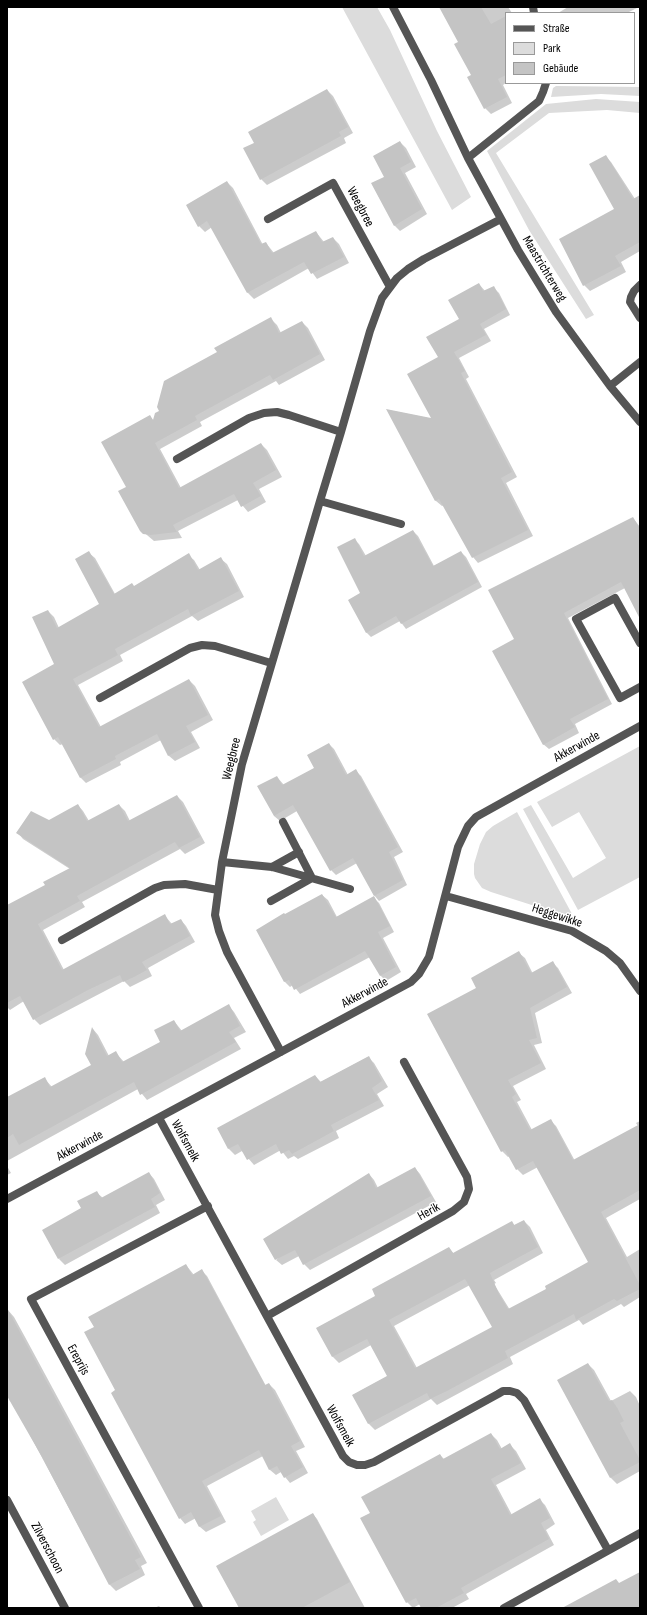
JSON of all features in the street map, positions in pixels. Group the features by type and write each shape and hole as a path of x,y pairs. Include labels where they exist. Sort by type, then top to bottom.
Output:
{"street":[{"name":"Maastrichterweg","path":"393,7 431,80 468,158 518,250 556,312 610,386 640,422"},
{"path":"468,158 539,101 546,84"},
{"name":"Weegbree","path":"268,219 333,183 390,287"},
{"name":"Weegbree","path":"281,1052 227,952 221,938 215,915 222,862 242,764 375,315 382,298 390,287 408,269 424,259 501,219"},
{"path":"640,285 634,291 630,302 640,318"},
{"path":"610,386 640,362"},
{"path":"177,459 249,418 264,413 277,412 341,432"},
{"path":"320,501 401,524"},
{"path":"639,688 620,698 576,619 615,598 640,643"},
{"path":"100,698 190,648 202,645 215,646 271,663"},
{"name":"Akkerwinde","path":"7,1199 405,985 419,974 429,956 458,847 468,826 476,817 640,726"},
{"path":"283,822 312,878"},
{"path":"272,867 299,852"},
{"path":"222,862 272,867 350,889"},
{"path":"271,901 312,878"},
{"path":"62,940 155,888 164,885 185,884 218,890"},
{"name":"Heggewikke","path":"446,896 572,931 606,951 620,963 640,991"},
{"name":"Herik","path":"267,1316 453,1212 464,1202 468,1190 467,1177 404,1062"},
{"name":"Wolfsmelk","path":"158,1118 208,1206 343,1456 349,1462 357,1465 365,1465 374,1462 503,1391 517,1393 524,1400 608,1550"},
{"name":"Ereprijs","path":"199,1608 31,1299 208,1206"},
{"name":"Zilverschoon","path":"7,1500 65,1608"},
{"path":"504,1608 518,1605 608,1550 640,1533"}],"green space":[{"path":"342,7 377,7 390,30 437,131 471,197 452,210"},
{"path":"556,86 640,87 640,96 601,94 551,97 553,88"},
{"path":"596,99 640,102 640,113 607,110 549,113 496,153 594,315 586,319 529,230 487,151 546,104"},
{"path":"640,746 640,877 578,910 523,809 531,805 573,878 606,858 579,812 552,827 537,802"},
{"path":"517,812 572,914 563,915 491,892 482,888 475,878 474,864 480,844 486,832 493,826"},
{"path":"276,1497 289,1520 261,1536 253,1522 256,1520 251,1511"}],"building":[{"path":"439,7 481,7 491,24 505,17 505,76 498,79 507,97 484,109 467,77 471,75 454,44 458,42"},
{"path":"327,89 348,127 339,132 341,136 260,180 243,148 254,143 248,132"},
{"path":"400,141 411,162 400,168 422,209 394,226 371,183 384,177 373,156"},
{"path":"606,155 633,199 640,195 640,242 615,256 621,266 583,286 559,239 614,209 589,164"},
{"path":"227,181 261,244 266,242 272,253 316,231 322,242 333,237 344,257 311,274 304,262 247,293 207,221 198,227 186,205"},
{"path":"479,283 483,291 494,286 506,309 480,324 486,335 454,352 465,371 461,373 512,472 501,478 528,530 472,558 439,499 435,501 386,409 431,418 407,374 438,357 426,337 459,319 448,300"},
{"path":"271,317 279,333 302,321 320,354 273,380 270,375 195,416 197,420 155,443 179,488 261,443 276,470 253,483 261,496 241,507 234,494 173,525 177,532 151,535 143,534 118,491 126,487 101,442 150,415 153,420 155,413 159,411 157,407 164,381 217,352 214,348"},
{"path":"633,517 640,529 640,619 621,582 564,613 608,699 570,719 575,727 543,745 492,651 514,639 488,590"},
{"path":"413,530 433,566 461,551 478,582 401,624 396,616 366,633 348,600 360,593 337,547 355,538 364,556"},
{"path":"89,551 114,594 132,583 134,586 189,553 198,570 221,557 239,591 191,616 188,609 115,649 118,655 73,679 99,727 189,679 208,715 186,726 195,742 168,756 157,734 115,756 116,759 80,778 58,737 53,740 22,682 54,664 32,617 48,610 57,628 99,604 75,559"},
{"path":"329,743 346,775 356,769 398,847 389,852 403,880 374,896 353,858 330,871 293,805 274,816 257,786 277,776 282,785 314,768 307,755"},
{"path":"177,795 200,837 179,848 175,842 77,896 80,901 38,924 62,970 165,914 170,924 181,919 190,936 142,962 147,970 134,977 123,982 120,975 88,990 33,1020 20,996 7,1003 7,905 45,885 43,882 70,868 16,833 31,811 49,820 78,804 87,821 119,804 128,821"},
{"path":"322,894 336,917 374,896 390,926 378,932 396,967 380,976 365,951 294,990 289,980 284,982 256,930 284,913 285,914"},
{"path":"519,951 531,973 553,961 567,987 530,1008 537,1038 529,1040 541,1063 508,1080 516,1094 512,1097 530,1130 551,1119 573,1160 640,1124 640,1190 601,1212 640,1285 640,1289 617,1301 614,1299 576,1320 574,1314 505,1351 508,1358 447,1391 430,1399 427,1393 368,1424 352,1395 387,1376 367,1339 332,1357 316,1328 375,1296 372,1289 449,1247 453,1253 512,1221 514,1225 524,1220 538,1247 490,1273 499,1294 508,1309 546,1289 545,1286 588,1262 533,1161 516,1170 505,1150 501,1152 427,1014 476,988 471,978","holes":["465,1279 492,1327 415,1368 389,1320"]},
{"path":"229,1004 240,1026 229,1032 236,1042 140,1095 134,1082 19,1145 13,1134 7,1138 7,1097 45,1077 50,1087 91,1065 85,1054 92,1027 107,1056 116,1051 122,1062 160,1042 154,1030 174,1020 180,1031"},
{"path":"369,1056 382,1081 372,1088 379,1100 331,1125 334,1131 292,1154 289,1150 281,1154 276,1144 247,1160 238,1144 228,1149 217,1128 315,1075 320,1082"},
{"path":"415,1167 431,1196 303,1265 295,1250 275,1260 263,1239 369,1173 376,1188"},
{"path":"149,1172 160,1193 151,1199 155,1207 58,1259 42,1230 81,1208 77,1201 97,1191 101,1198"},
{"path":"186,1264 192,1275 202,1269 265,1385 269,1383 300,1441 291,1446 303,1467 284,1478 277,1466 269,1470 259,1450 202,1481 221,1516 199,1527 191,1512 179,1519 111,1393 115,1390 84,1332 94,1327 88,1317"},
{"path":"7,1308 141,1557 135,1560 140,1569 109,1585 42,1457 7,1396"},
{"path":"588,1363 609,1401 612,1400 618,1409 624,1421 620,1423 640,1460 640,1462 610,1478 557,1380"},
{"path":"491,1433 500,1449 510,1443 521,1463 491,1479 510,1515 540,1498 550,1518 541,1523 549,1539 461,1588 464,1593 436,1608 421,1608 416,1598 406,1603 360,1518 370,1513 361,1497 440,1454 443,1459"},
{"path":"313,1513 350,1582 302,1608 239,1608 216,1566"},
{"path":"640,1572 640,1608 562,1608 616,1579 619,1583"}]}
